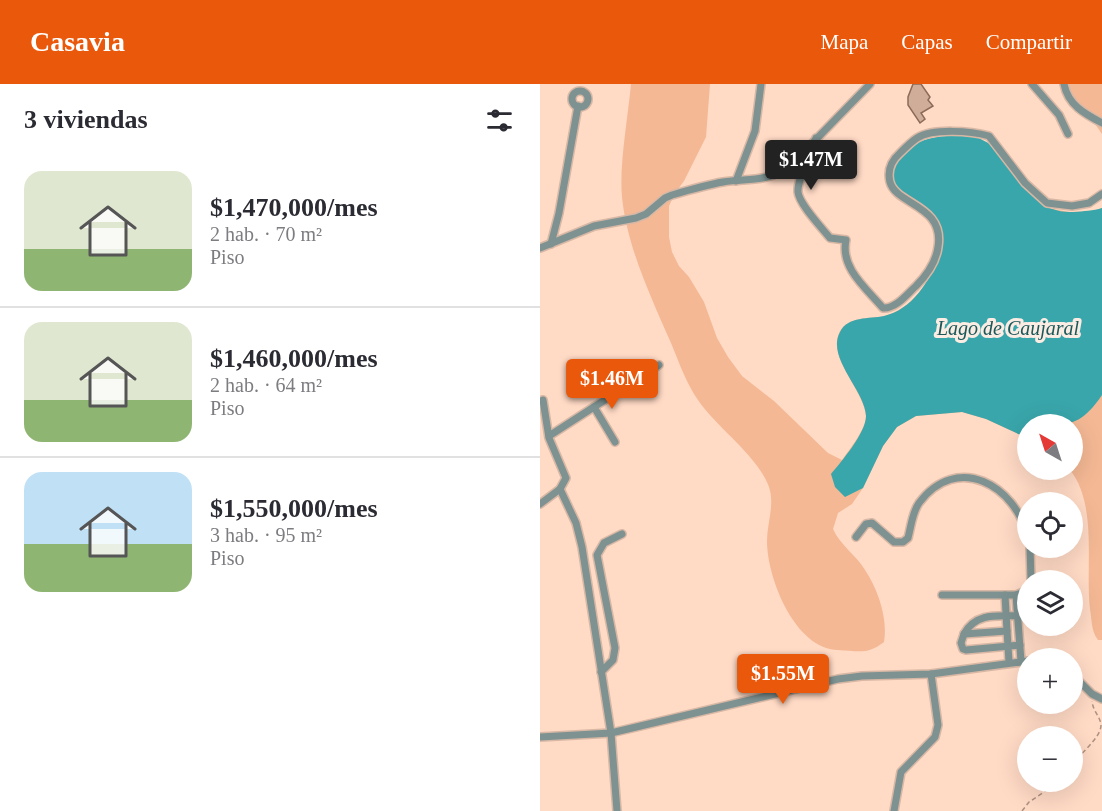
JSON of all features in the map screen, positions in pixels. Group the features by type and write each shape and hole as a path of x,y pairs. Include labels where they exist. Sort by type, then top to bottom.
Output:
{"street":[{"path":"736,181 750,150 762,84"},
{"path":"540,248 594,226 646,214 672,195 736,181 764,179 779,173 790,166 870,84"},
{"path":"1032,84 1059,115 1068,134"},
{"path":"1064,84 1071,101 1085,114 1102,123"},
{"path":"551,244 559,213 578,106"},
{"path":"816,138 800,182 798,191 801,200 830,238 846,240 843,251 847,265 883,308 887,309 900,301 920,281 936,260 940,237 931,217 893,189 889,176 890,166 895,158 917,138 936,132 989,136 1025,183 1047,203 1072,206 1089,203 1102,194"},
{"path":"549,436 659,365"},
{"path":"540,504 560,489 566,478 549,436 543,400"},
{"path":"594,407 615,442"},
{"path":"856,537 866,524 872,523 894,542 903,542 908,538 919,504 938,486 958,477 982,481 998,490 1006,497 1017,514"},
{"path":"560,489 576,523 582,547 611,733 617,811"},
{"path":"601,672 615,654 615,642 597,555 604,543 622,534"},
{"path":"942,595 1016,595 1017,602"},
{"path":"1005,595 1009,662"},
{"path":"1017,616 980,618 971,623 961,643 963,649 966,650 1020,645"},
{"path":"964,634 1007,631"},
{"path":"1020,636 1021,648"},
{"path":"540,737 611,733 838,679 931,674 1017,661"},
{"path":"894,811 901,772 935,737 938,725 931,674"},
{"path":"1083,685 1092,694 1102,699"}],"path":[{"path":"1083,752 1095,741 1101,730 1100,722 1092,710 1092,694"},
{"path":"1022,811 1029,802 1044,792"}],"shaded area":[{"path":"631,84 710,84 706,137 669,206 669,237 672,252 704,302 717,338 742,376 774,401 828,453 842,460 860,433 866,416 860,397 839,355 838,336 841,329 851,321 885,316 902,308 920,292 928,280 939,254 939,228 932,214 913,200 935,136 1008,163 1028,192 1048,208 1069,212 1095,211 1102,208 1102,640 1098,640 1092,625 1089,592 1089,536 1083,492 1076,480 1083,480 1083,414 1017,414 1017,433 986,419 962,412 916,416 897,427 883,446 863,488 852,504 838,513 833,529 874,586 885,624 884,642 868,651 838,650 823,647 809,638 786,609 772,574 767,541 771,494 764,476 747,453 706,411 694,393 641,272 629,234 622,197 623,156"},
{"path":"1060,84 1102,84 1102,134 1093,121 1069,101"}],"water":[{"name":"Lago de Caujaral","path":"973,135 992,145 1004,156 1027,189 1046,206 1058,211 1074,212 1102,208 1102,395 1083,416 1083,414 1017,414 1017,433 986,419 962,412 916,416 897,427 883,446 863,488 845,497 835,487 831,474 858,439 866,416 860,396 842,363 837,342 840,332 848,323 884,316 906,305 923,287 930,275 941,240 938,226 930,214 896,190 889,172 897,160 915,144 935,137"}],"building":[{"path":"913,84 921,84 933,106 921,113 925,119 920,123 908,105 908,97"}]}
